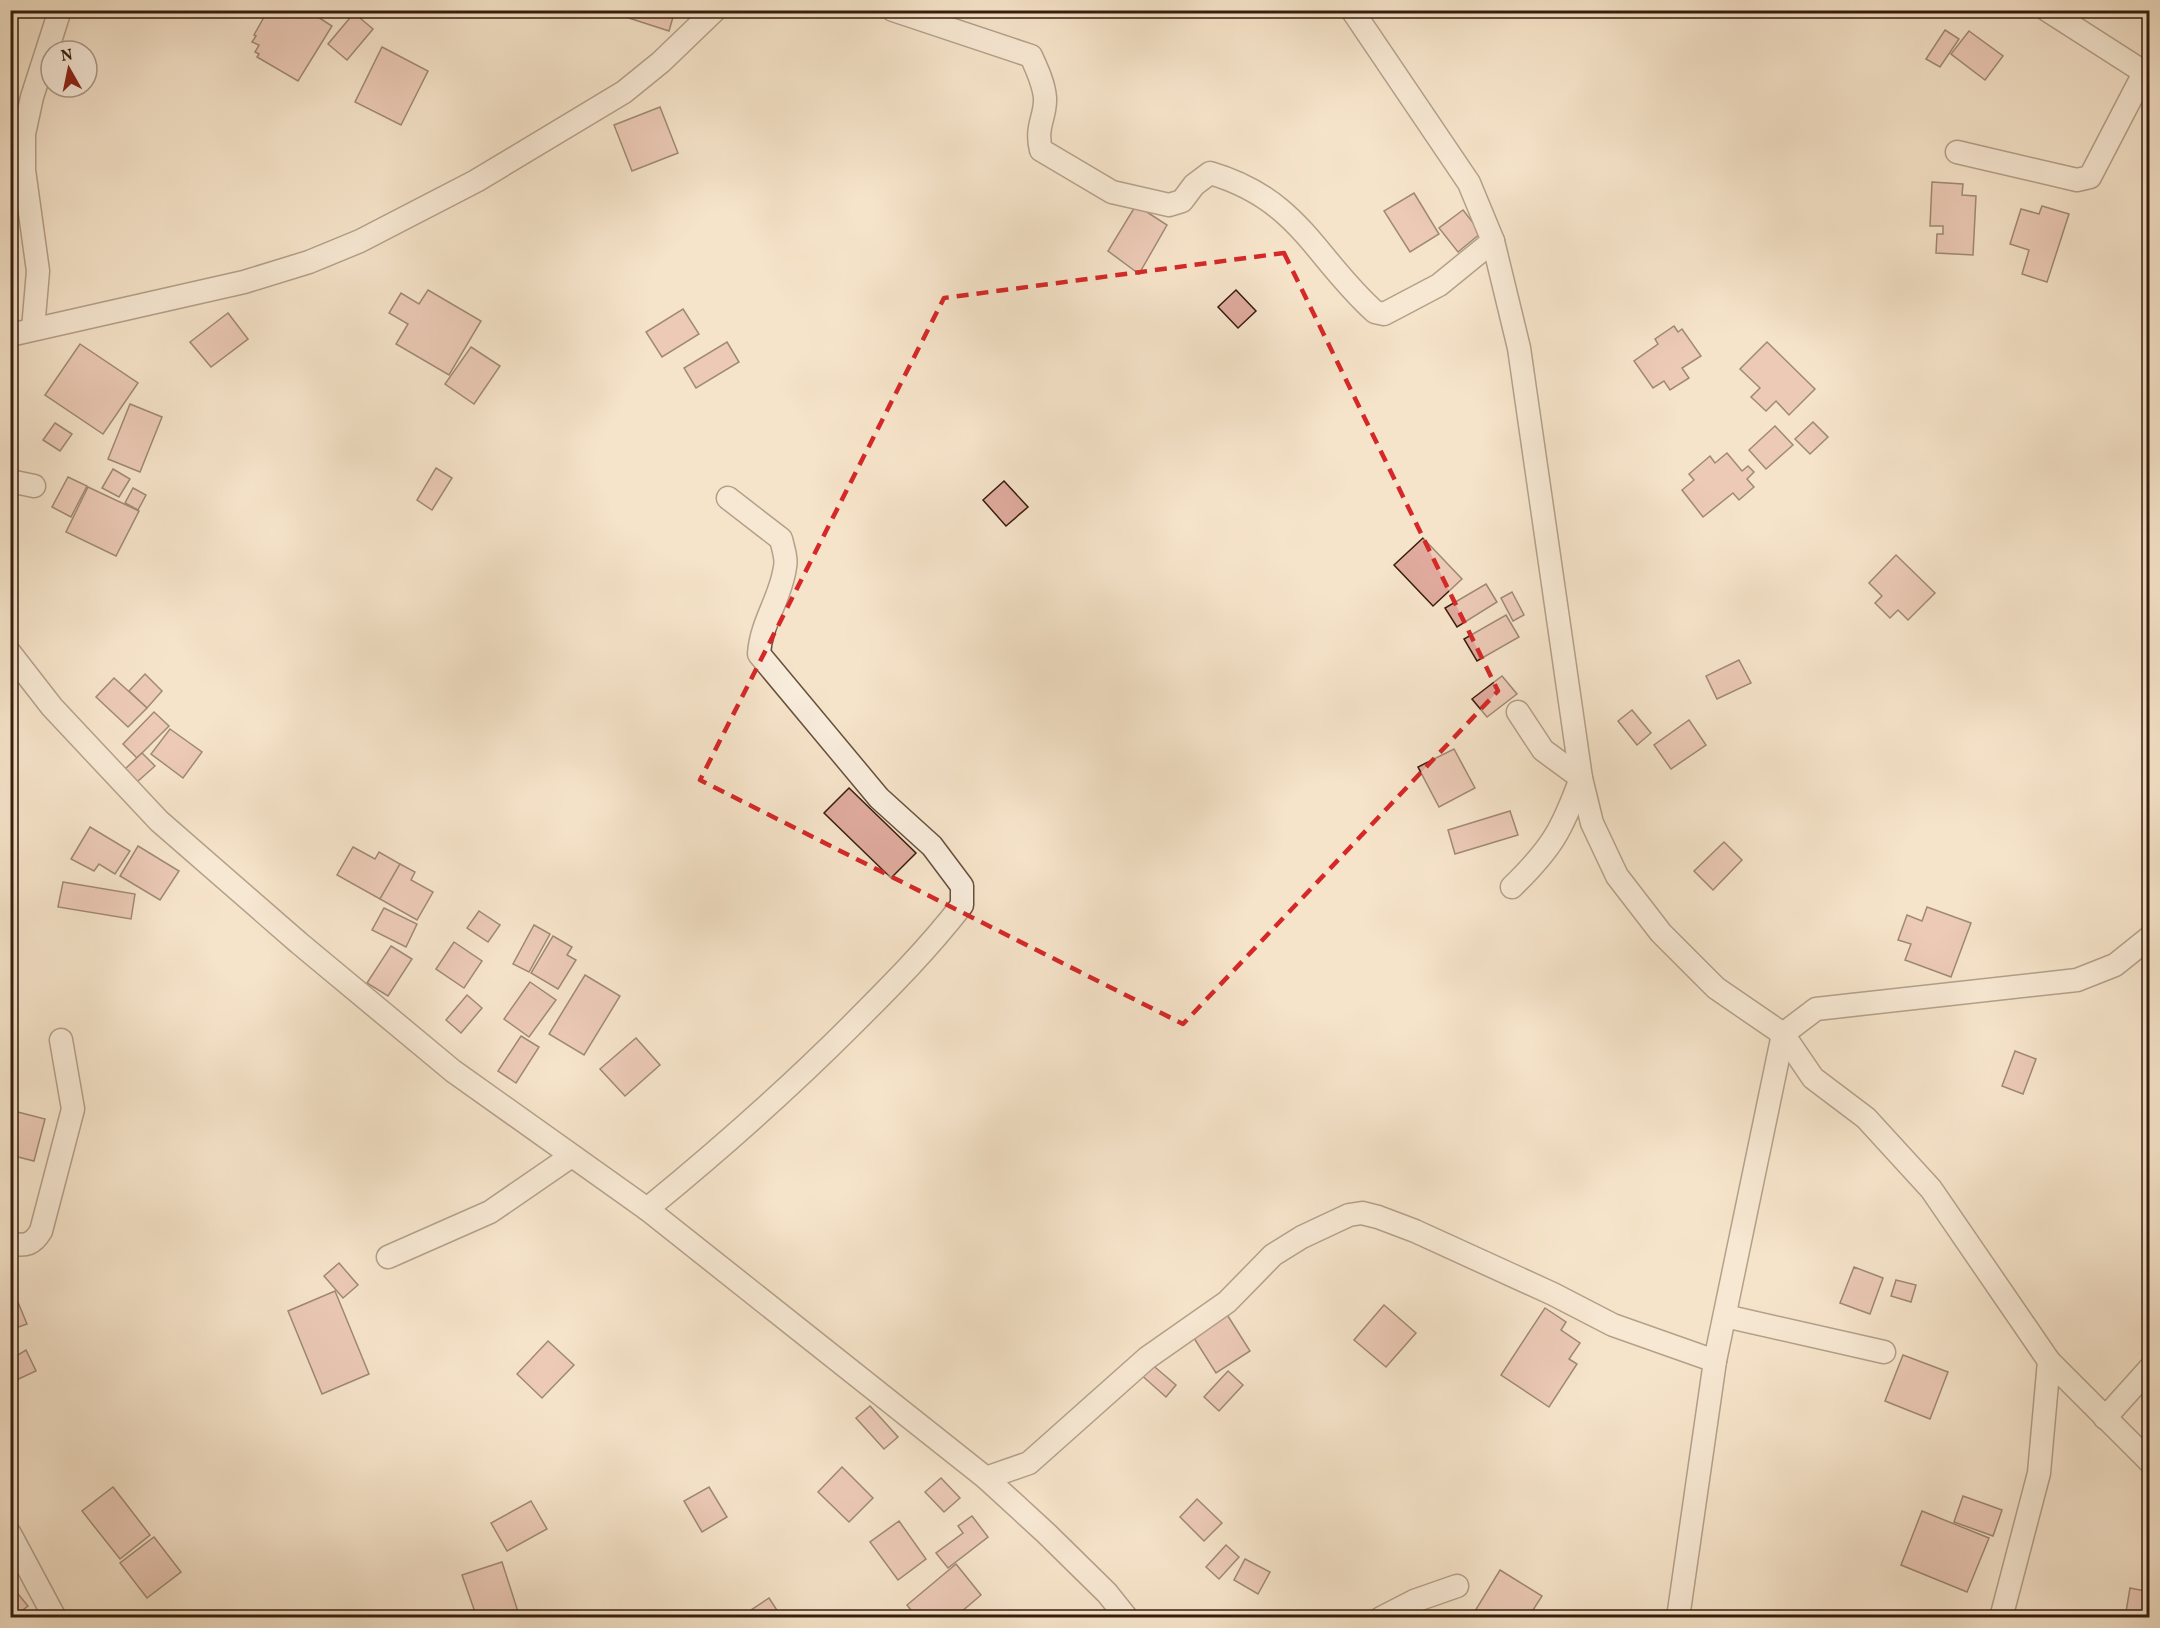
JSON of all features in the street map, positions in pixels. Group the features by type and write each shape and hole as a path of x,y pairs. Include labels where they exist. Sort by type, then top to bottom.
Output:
{"street":[{"path":"33,329 38,271 24,170 24,134 32,97 60,10"},
{"path":"10,335 244,282 309,262 360,241 476,181 624,92 661,62 715,10"},
{"path":"893,10 1031,56 1037,68 1045,99 1037,136 1041,150 1112,192 1169,205 1182,201 1194,185 1210,173 1233,180 1278,205 1375,312 1384,314 1439,285 1493,241"},
{"path":"1352,10 1469,183 1493,241 1519,348 1581,778 1592,823 1617,876 1661,933 1716,988 1784,1034 1813,1078 1866,1118 1931,1189 2049,1361 2150,1462"},
{"path":"1957,152 2076,180 2090,177 2147,74 2047,10"},
{"path":"10,481 34,486"},
{"path":"646,1209 720,1150 792,1084 927,950 962,905 962,886 932,846 879,798 759,654 760,639 766,618 781,586 786,565 781,539 728,498"},
{"path":"10,653 51,707 159,821 299,943 453,1071 570,1157 646,1209 986,1478 1062,1549 1127,1617"},
{"path":"1518,712 1543,750 1581,778"},
{"path":"1512,887 1542,858 1564,824 1581,778"},
{"path":"1678,1617 1715,1361 1784,1034 1816,1009 2078,980 2115,965 2150,937"},
{"path":"10,1242 26,1245 35,1241 62,1156 73,1109 60,1040"},
{"path":"388,1257 490,1212 570,1157"},
{"path":"986,1478 1029,1463 1147,1358 1227,1302 1273,1255 1311,1232 1349,1215 1362,1213 1406,1228 1553,1294 1613,1325 1715,1361"},
{"path":"1725,1316 1884,1352"},
{"path":"2001,1617 2038,1473 2049,1361"},
{"path":"2105,1418 2150,1368"},
{"path":"10,1534 55,1617"},
{"path":"1381,1617 1414,1601 1457,1586"}],"highlighted area":[{"path":"1284,253 1498,691 1183,1024 700,780 944,298"}],"building":[{"path":"268,10 307,10 332,26 298,81 257,57 259,54 255,52 259,45 252,42"},
{"path":"604,10 675,10 669,31"},
{"path":"354,13 373,29 347,60 328,44"},
{"path":"1945,30 1959,39 1940,67 1926,59"},
{"path":"1969,31 2003,56 1985,80 1951,54"},
{"path":"382,47 428,71 401,125 355,102"},
{"path":"660,107 678,153 632,171 614,125"},
{"path":"1932,182 1963,184 1962,195 1976,196 1973,255 1936,253 1937,234 1943,234 1943,226 1930,226"},
{"path":"1414,193 1439,234 1410,252 1384,211"},
{"path":"1136,205 1167,225 1139,274 1108,251"},
{"path":"2042,206 2069,214 2047,282 2022,274 2029,250 2010,244 2021,209 2039,214"},
{"path":"1463,210 1481,233 1458,252 1439,228"},
{"path":"428,290 481,321 449,375 396,344 408,324 389,313 401,293 419,304"},
{"path":"1236,290 1256,311 1238,328 1218,307"},
{"path":"683,309 699,334 662,357 646,332"},
{"path":"228,313 248,339 211,367 190,342"},
{"path":"1674,326 1678,332 1682,329 1701,356 1682,368 1689,378 1670,390 1664,381 1653,388 1634,361 1658,344 1655,339"},
{"path":"727,342 739,362 696,388 684,368"},
{"path":"1767,342 1815,389 1789,415 1776,401 1766,411 1751,397 1760,388 1740,369"},
{"path":"80,344 138,383 103,434 45,395"},
{"path":"471,347 500,366 474,404 445,384"},
{"path":"130,404 162,417 140,472 108,459"},
{"path":"1813,422 1828,437 1810,454 1795,439"},
{"path":"55,423 72,434 60,451 43,440"},
{"path":"1775,426 1793,445 1766,469 1749,450"},
{"path":"1727,453 1742,471 1748,466 1754,472 1747,479 1754,487 1739,500 1733,493 1703,517 1682,490 1694,480 1689,474 1710,456 1715,463"},
{"path":"436,468 452,478 432,510 417,500"},
{"path":"113,469 130,479 119,497 102,488"},
{"path":"68,477 87,486 71,517 52,507"},
{"path":"1004,481 1028,507 1006,526 983,500"},
{"path":"88,487 139,511 116,556 66,532"},
{"path":"133,488 146,495 138,510 125,503"},
{"path":"1423,538 1462,579 1433,606 1394,565"},
{"path":"1896,555 1935,593 1908,620 1898,610 1890,618 1875,603 1882,596 1869,583"},
{"path":"1486,584 1497,602 1457,627 1445,608"},
{"path":"1512,592 1524,615 1513,621 1501,598"},
{"path":"1506,615 1519,637 1477,661 1464,639"},
{"path":"1739,660 1751,683 1717,699 1706,676"},
{"path":"145,674 162,691 147,708 129,691"},
{"path":"1502,676 1517,694 1487,717 1472,699"},
{"path":"114,678 147,708 128,727 96,697"},
{"path":"1632,710 1651,733 1637,745 1618,721"},
{"path":"154,712 169,726 137,758 123,744"},
{"path":"1689,720 1706,745 1671,769 1654,745"},
{"path":"170,729 202,752 183,778 151,754"},
{"path":"1454,749 1475,788 1439,807 1418,767"},
{"path":"142,753 155,766 137,782 125,769"},
{"path":"849,788 916,853 891,878 824,813"},
{"path":"1510,811 1518,835 1455,854 1448,830"},
{"path":"90,827 130,851 115,874 99,864 94,871 71,859"},
{"path":"1724,842 1742,860 1713,890 1694,871"},
{"path":"138,846 179,871 160,900 120,876"},
{"path":"353,847 375,859 379,852 400,864 380,899 337,875"},
{"path":"400,864 415,872 411,880 433,892 417,920 380,899"},
{"path":"63,882 135,894 131,919 58,907"},
{"path":"1927,907 1971,923 1951,977 1905,960 1911,944 1898,940 1907,915 1922,921"},
{"path":"384,908 417,924 406,947 372,930"},
{"path":"479,911 500,925 488,942 467,928"},
{"path":"534,925 550,934 529,972 513,964"},
{"path":"553,936 572,947 567,955 576,960 558,989 531,973"},
{"path":"454,942 482,961 464,988 436,969"},
{"path":"391,946 412,959 388,996 367,983"},
{"path":"585,975 620,996 584,1055 549,1034"},
{"path":"530,982 556,1000 529,1037 504,1019"},
{"path":"467,995 482,1008 461,1033 446,1020"},
{"path":"521,1036 539,1047 516,1083 498,1071"},
{"path":"636,1038 660,1065 625,1096 600,1069"},
{"path":"2015,1051 2036,1059 2023,1094 2002,1086"},
{"path":"10,1110 45,1119 34,1161 10,1155"},
{"path":"10,1176 17,1177 10,1208"},
{"path":"339,1263 358,1285 343,1298 324,1276"},
{"path":"1854,1267 1883,1278 1870,1314 1840,1303"},
{"path":"1896,1280 1916,1285 1911,1302 1891,1296"},
{"path":"10,1283 27,1324 10,1330"},
{"path":"335,1291 369,1374 322,1394 288,1311"},
{"path":"1384,1305 1416,1333 1386,1367 1354,1340"},
{"path":"1545,1308 1566,1322 1561,1330 1580,1343 1569,1359 1577,1364 1549,1407 1501,1375"},
{"path":"1226,1313 1250,1351 1216,1373 1192,1335"},
{"path":"10,1340 18,1355 26,1350 36,1371 10,1383"},
{"path":"548,1341 574,1365 542,1398 517,1374"},
{"path":"1903,1355 1948,1372 1930,1419 1885,1401"},
{"path":"1149,1362 1176,1385 1166,1397 1139,1373"},
{"path":"1228,1371 1243,1385 1219,1411 1204,1397"},
{"path":"870,1406 898,1437 884,1449 856,1418"},
{"path":"842,1467 873,1498 849,1522 818,1492"},
{"path":"941,1478 960,1498 944,1512 925,1492"},
{"path":"113,1487 150,1535 120,1559 82,1511"},
{"path":"709,1487 727,1517 702,1532 684,1501"},
{"path":"1963,1496 2002,1510 1993,1536 1954,1522"},
{"path":"1197,1499 1222,1523 1204,1541 1180,1517"},
{"path":"531,1501 547,1529 507,1551 491,1523"},
{"path":"1922,1511 1989,1538 1967,1592 1901,1565"},
{"path":"972,1516 988,1537 948,1568 936,1553 963,1533 958,1526"},
{"path":"899,1521 926,1559 898,1580 870,1542"},
{"path":"154,1537 181,1572 147,1598 120,1563"},
{"path":"1226,1545 1239,1557 1219,1579 1206,1567"},
{"path":"1245,1559 1270,1572 1258,1594 1234,1580"},
{"path":"502,1562 520,1618 477,1618 462,1575"},
{"path":"956,1564 981,1595 954,1618 917,1618 907,1605"},
{"path":"1500,1570 1542,1596 1528,1618 1485,1618 1475,1611"},
{"path":"10,1584 28,1606 12,1618 10,1618"},
{"path":"2130,1588 2150,1592 2150,1618 2125,1618"},
{"path":"769,1598 782,1618 739,1618"}]}
